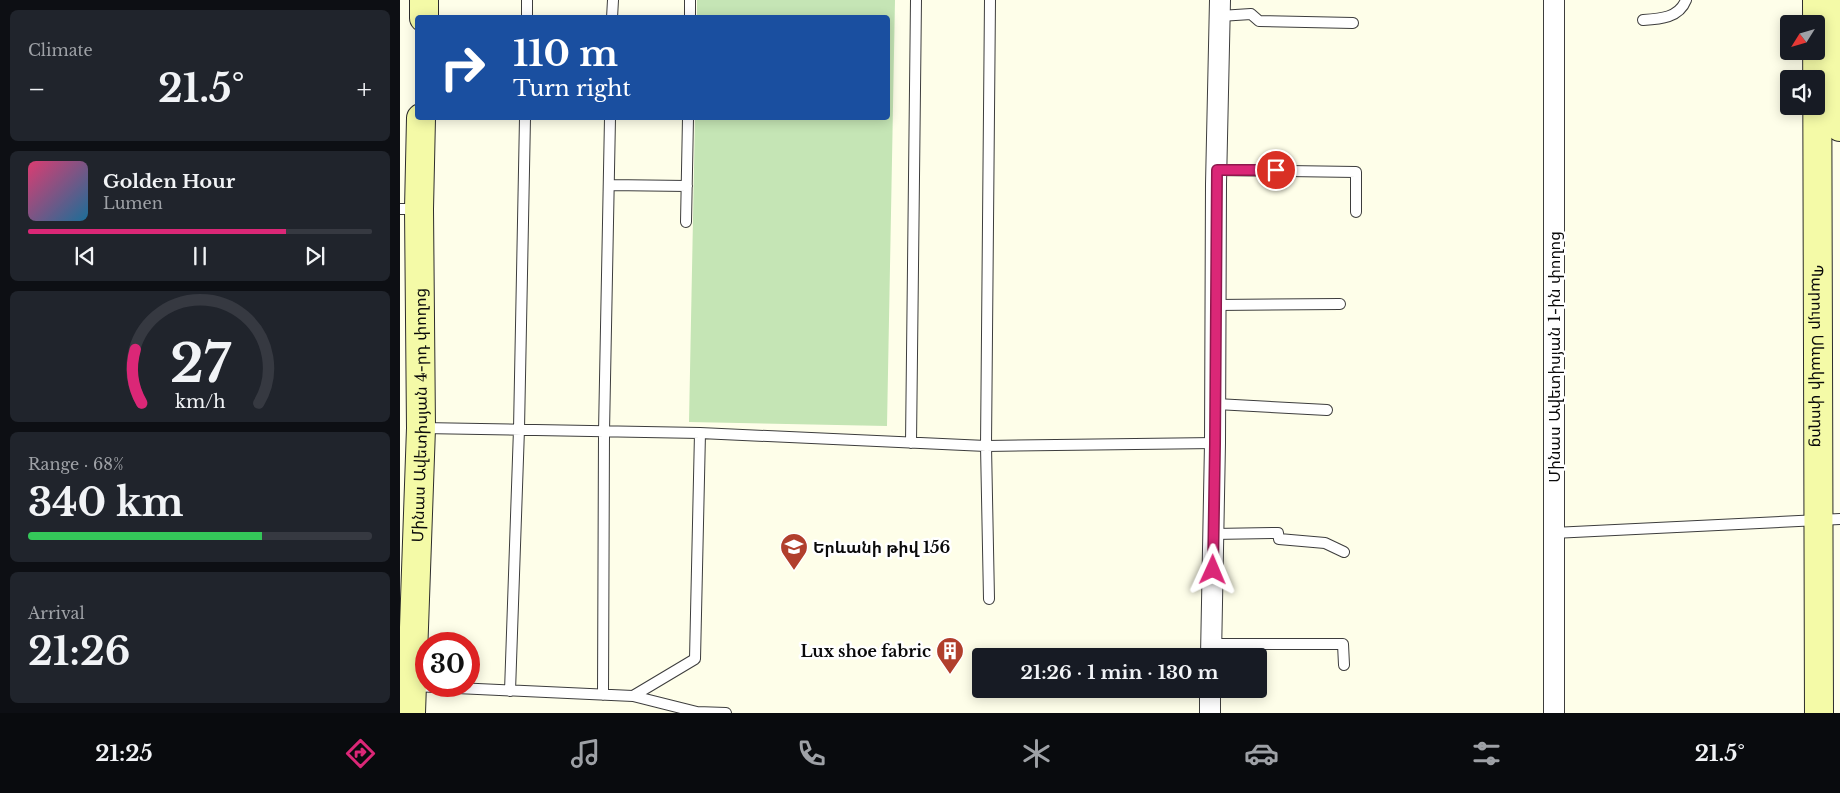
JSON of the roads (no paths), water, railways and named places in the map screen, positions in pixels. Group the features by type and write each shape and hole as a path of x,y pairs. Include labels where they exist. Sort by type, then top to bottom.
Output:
{"street":[{"path":"424,0 424,15"},
{"name":"Մինաս Ավետիսյան 1-ին փողոց","path":"1554,0 1554,713"},
{"name":"Պարույր Սևակի փողոց","path":"1817,0 1829,519 1819,713"},
{"path":"1839,0 1840,127"},
{"path":"1211,648 1216,404 1220,8"},
{"name":"Մինաս Ավետիսյան 4-րդ փողոց","path":"412,713 421,428 409,209 421,120"},
{"path":"1210,698 1210,713"}],"lane":[{"path":"527,0 527,15"},
{"path":"612,0 612,15"},
{"path":"690,0 690,15"},
{"path":"911,443 916,0"},
{"path":"989,599 986,446 990,0"},
{"path":"1643,20 1664,19 1684,6 1686,0"},
{"path":"1220,8 1251,14 1259,21 1353,23"},
{"path":"510,691 519,429 525,120"},
{"path":"603,695 604,432 610,120"},
{"path":"686,222 688,120"},
{"path":"1217,170 1356,172 1356,212"},
{"path":"609,185 687,186"},
{"path":"1216,305 1340,304"},
{"path":"1216,404 1327,410"},
{"path":"421,428 700,434 986,446 1215,444"},
{"path":"633,696 695,658 700,434"},
{"path":"1554,533 1829,519"},
{"path":"1214,534 1278,533 1279,539 1325,543 1344,552"},
{"path":"1255,648 1343,644 1344,665"},
{"path":"412,686 633,696 697,712 726,713"}],"place":[{"name":"Երևանի թիվ 156","path":"794,571"},
{"name":"Lux shoe fabric","path":"950,675"}]}
